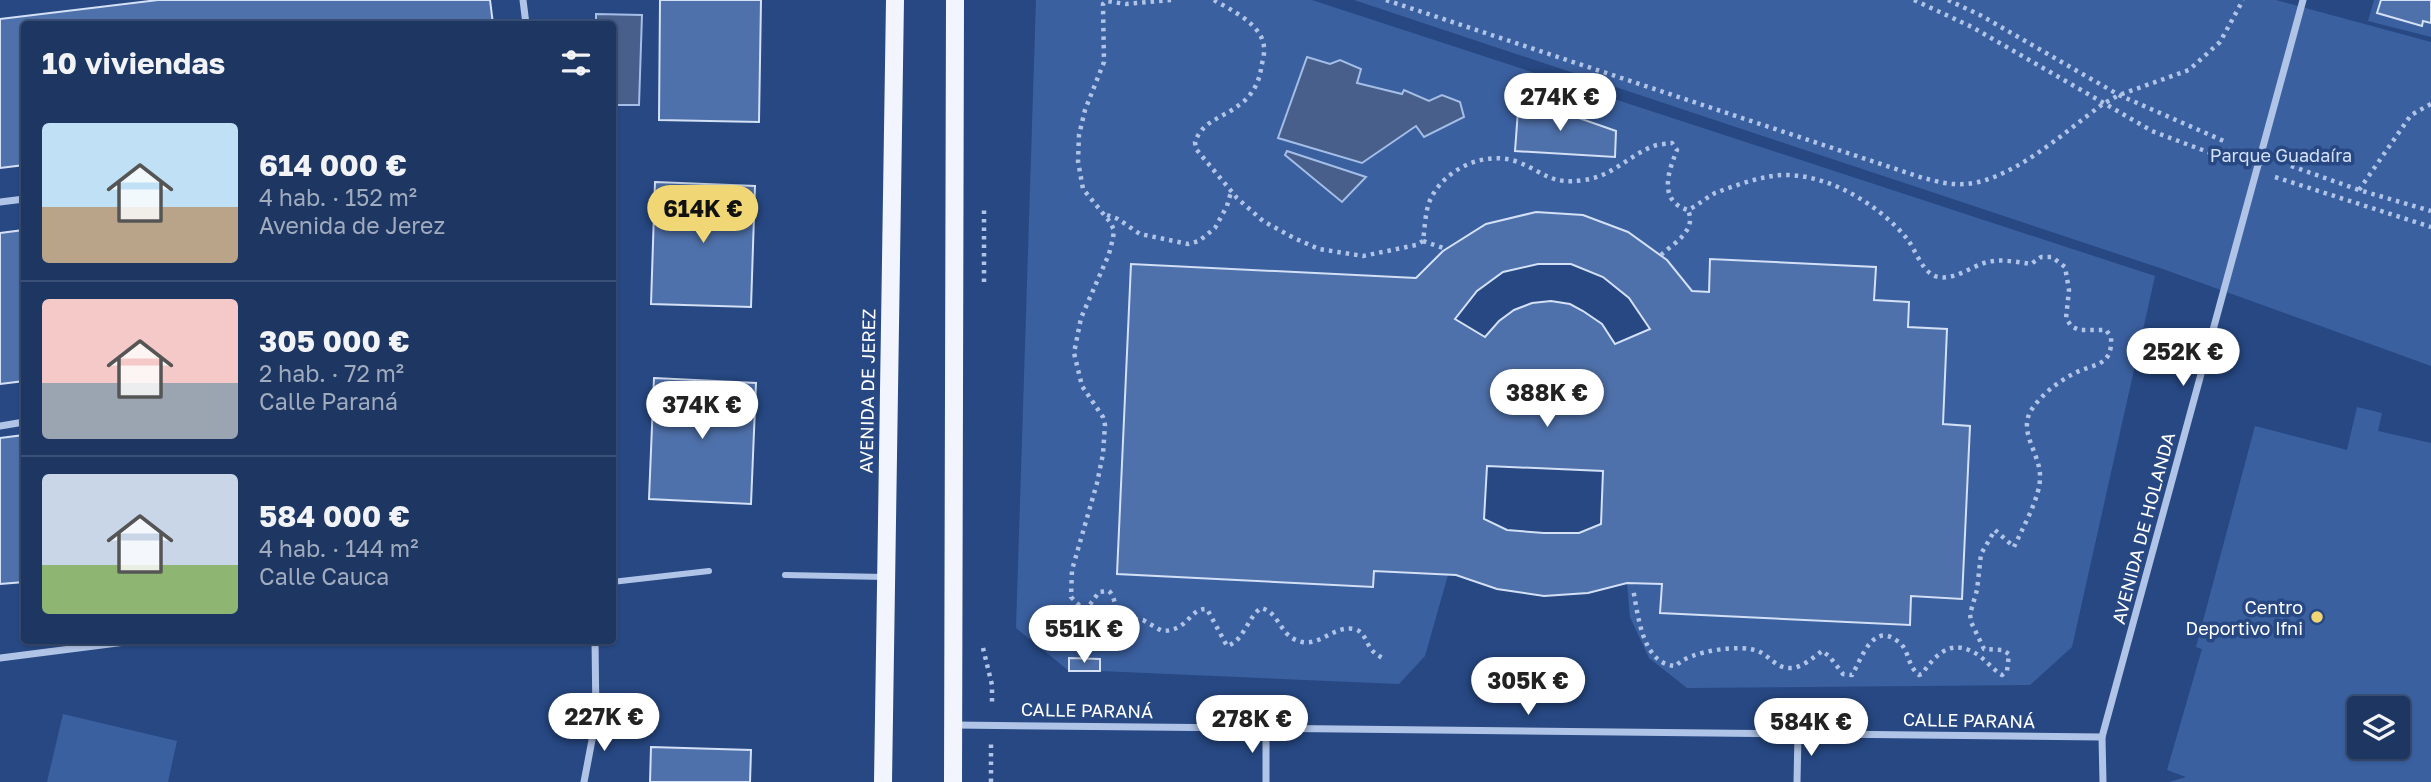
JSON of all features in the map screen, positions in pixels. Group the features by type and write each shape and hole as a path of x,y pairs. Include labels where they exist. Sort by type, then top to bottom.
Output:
{"main road":[{"name":"AVENIDA DE JEREZ","path":"883,782 895,0"},
{"path":"953,782 955,0"}],"street":[{"path":"523,0 526,21"},
{"name":"AVENIDA DE HOLANDA","path":"2103,782 2102,737 2303,0"},
{"path":"0,202 21,199"},
{"path":"0,426 21,422"},
{"path":"616,582 709,571"},
{"path":"785,576 886,577"},
{"path":"0,658 110,644"},
{"path":"584,782 596,719 596,644"},
{"name":"CALLE PARANÁ","path":"954,725 2102,737"},
{"path":"1266,728 1266,782"},
{"path":"1797,782 1798,734"}],"path":[{"path":"1171,0 1126,4 1113,0 1103,4 1104,62 1085,110 1079,135 1078,161 1083,189 1106,215 1114,230 1111,248 1081,318 1074,353 1082,386 1103,417 1105,425 1097,483 1072,570 1071,597 1083,608 1089,606 1098,592 1109,591 1121,617 1143,620 1161,631 1179,628 1197,611 1207,609 1227,646 1235,642 1254,613 1261,608 1275,615 1278,624 1297,641 1313,642 1336,631 1353,628 1361,632 1375,654 1384,659"},
{"path":"1214,0 1251,24 1265,48 1260,73 1250,96 1234,110 1203,127 1195,142 1196,149 1231,191 1263,221 1319,249 1335,253 1372,255 1423,241 1446,249"},
{"path":"1386,0 1923,178 1955,184 1979,183 2009,172 2103,104 2119,95 2189,70 2220,42 2243,0"},
{"path":"1914,0 1972,27 2152,131 2224,159"},
{"path":"1948,0 1980,15 2119,95 2226,142"},
{"path":"2359,190 2410,115 2431,104"},
{"path":"1423,241 1428,206 1438,186 1453,171 1486,159 1499,158 1517,161 1549,179 1567,182 1597,178 1652,146 1672,143 1677,150 1672,162 1668,190 1670,199 1677,207 1688,210 1715,194 1768,176 1826,181 1864,201 1891,222 1915,249 1930,274 1939,277 1960,274 1985,262 2006,260 2031,264 2041,257 2052,257 2065,267 2069,290 2066,318 2071,326 2079,330 2106,330 2111,337 2109,354 2098,366 2073,374 2054,386 2031,411 2027,421 2028,435 2040,477 2036,495 2014,547 1996,530 1981,554 1977,590 1970,614 1971,622 1984,649 2003,650 2009,654 2007,671 2002,675 1974,653 1958,648 1947,648 1939,653 1919,675 1908,663 1902,644 1887,635 1878,635 1872,640 1852,675 1843,674 1822,651 1806,663 1790,669 1780,666 1759,651 1748,649 1714,650 1695,654 1682,659 1676,666 1668,666 1651,652 1639,621 1633,589"},
{"path":"2291,166 2431,211"},
{"path":"2285,181 2431,227"},
{"path":"1106,215 1118,219 1140,234 1188,244 1199,241 1215,228 1227,206 1231,191"},
{"path":"1661,255 1689,229 1691,217 1688,210"}],"green space":[{"path":"1036,0 1312,0 2155,276 2072,647 2030,685 1687,688 1649,658 1630,617 1627,583 1662,584 1661,613 1909,625 1911,596 1962,599 1970,426 1943,424 1947,329 1908,327 1909,302 1874,300 1875,267 1711,259 1709,292 1692,291 1667,260 1628,232 1583,215 1536,212 1485,224 1443,251 1416,278 1131,265 1117,574 1372,587 1374,571 1448,575 1425,656 1399,684 1100,671 1099,659 1070,658 1069,671 1016,628"},
{"name":"Parque Guadaíra","path":"1354,0 2276,0 2431,42 2431,366 2160,268"},
{"path":"2374,0 2431,0 2431,37 2368,21"},
{"name":"Centro Deportivo Ifni","path":"2357,407 2382,413 2378,431 2431,443 2431,782 2169,782 2186,777 2167,770 2202,649 2196,647 2255,426 2347,450"},
{"path":"63,714 177,741 168,782 47,782"}],"shaded area":[{"path":"596,14 642,15 639,105 616,105 616,21 596,21"},
{"path":"1307,57 1330,64 1340,60 1361,69 1357,83 1402,94 1404,90 1429,101 1442,95 1460,102 1464,117 1424,137 1416,126 1362,163 1278,138"},
{"path":"1287,151 1366,177 1342,202 1285,155"}],"building":[{"path":"158,0 490,0 493,21 21,21 21,165 0,168 0,19"},
{"path":"660,0 761,0 759,122 659,120"},
{"path":"2381,0 2431,0 2431,23 2423,21 2422,26 2377,13"},
{"path":"1519,97 1616,131 1615,157 1515,151"},
{"path":"655,182 755,186 751,307 651,304"},
{"path":"1536,212 1583,215 1628,232 1667,260 1692,291 1709,292 1710,259 1876,267 1874,300 1909,302 1908,327 1947,329 1943,424 1970,426 1962,599 1911,596 1910,625 1660,613 1662,584 1627,583 1588,593 1544,596 1497,589 1456,575 1374,571 1373,587 1117,574 1131,264 1416,278 1443,251 1486,224","holes":["1538,264 1571,264 1603,277 1629,298 1650,329 1615,344 1602,324 1583,311 1570,304 1551,301 1532,303 1514,310 1499,321 1485,337 1455,319 1477,291 1503,272","1487,466 1603,471 1601,524 1579,533 1544,533 1507,530 1484,519"]},
{"path":"21,230 21,381 0,384 0,233"},
{"path":"654,378 756,383 751,504 649,499"},
{"path":"21,435 21,582 0,584 0,438"},
{"path":"1069,658 1100,659 1100,671 1069,671"},
{"path":"651,747 751,750 750,782 650,782"}],"place":[{"name":"Centro Deportivo Ifni","path":"2317,617"}]}
